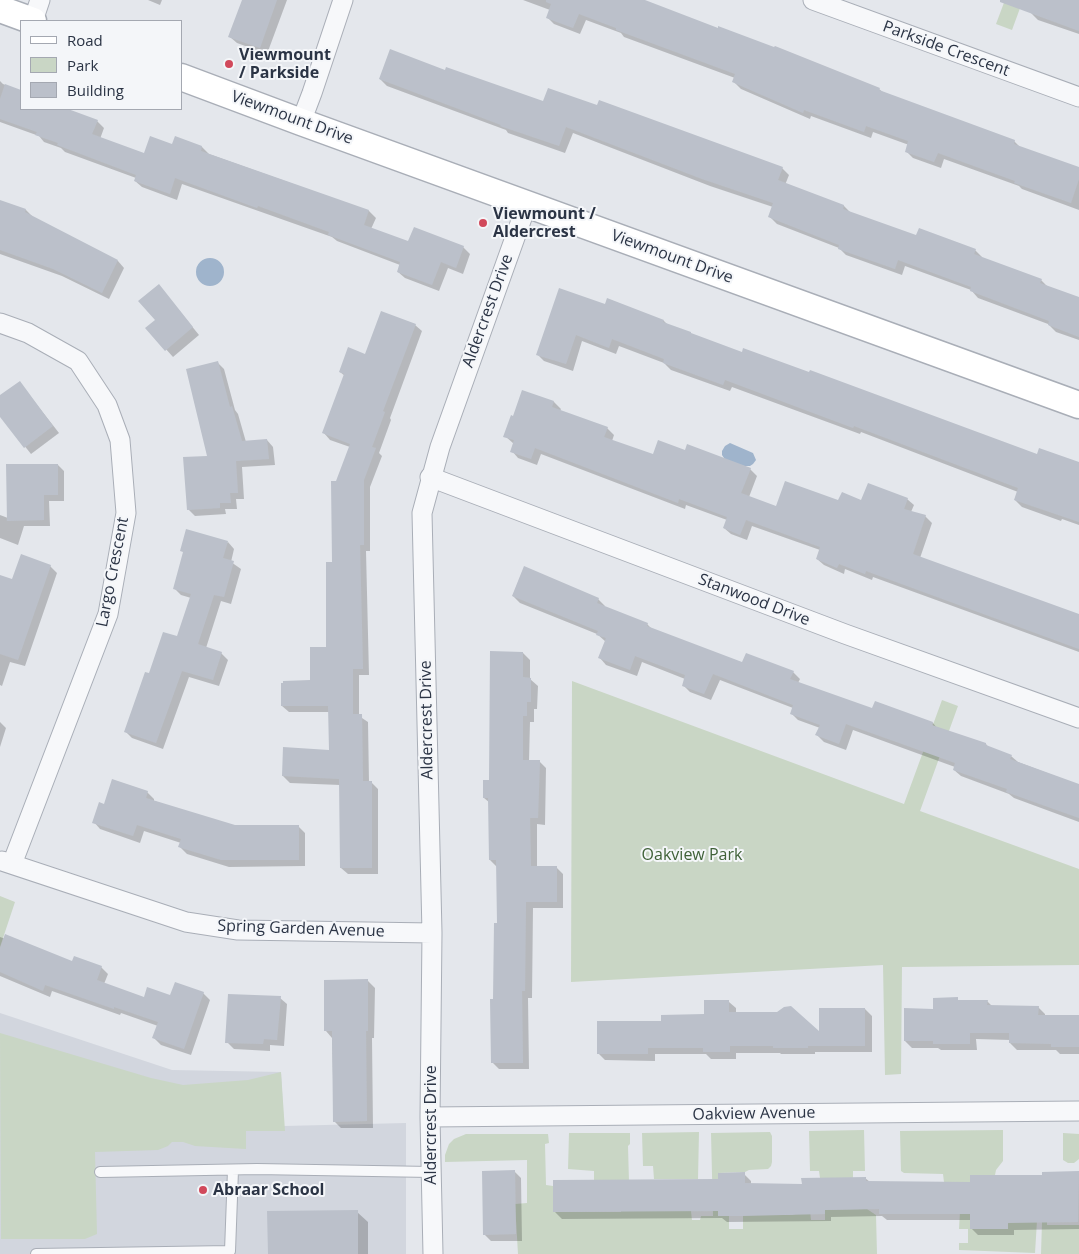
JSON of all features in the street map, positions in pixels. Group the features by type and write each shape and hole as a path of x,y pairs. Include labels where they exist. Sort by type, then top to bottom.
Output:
{"street":[{"path":"33,20 40,0"},
{"path":"301,122 343,0"},
{"name":"Parkside Crescent","path":"812,0 1079,98"},
{"path":"0,9 30,20"},
{"name":"Viewmount Drive","path":"182,77 1079,405"},
{"name":"Aldercrest Drive","path":"433,1254 430,1117 432,933 422,513 430,477 527,204"},
{"name":"Largo Crescent","path":"0,323 28,333 78,360 107,405 120,440 126,513 108,614 6,862"},
{"name":"Stanwood Drive","path":"430,477 844,634 1079,718"},
{"name":"Spring Garden Avenue","path":"6,862 186,922 238,930 432,933"},
{"name":"Oakview Avenue","path":"430,1117 1079,1112"}],"lane":[{"path":"100,1172 233,1170 431,1172"},
{"path":"36,1254 230,1251 233,1170"}],"shaded area":[{"name":"Abraar School","path":"0,1013 172,1070 281,1072 284,1126 406,1123 406,1254 0,1254"}],"green space":[{"path":"1005,0 1023,0 1012,30 996,24"},
{"name":"Oakview Park","path":"572,681 904,804 942,700 958,706 920,811 1079,869 1079,965 902,967 901,1074 885,1075 883,965 571,982"},
{"path":"0,896 15,902 0,947"},
{"path":"0,1033 151,1078 183,1085 248,1080 281,1072 285,1131 246,1131 246,1149 195,1146 183,1142 172,1142 158,1150 95,1152 97,1234 85,1239 1,1239"},
{"path":"864,1130 865,1171 853,1171 853,1178 820,1178 819,1171 810,1171 809,1131"},
{"path":"1003,1130 1003,1161 996,1170 995,1175 970,1176 970,1229 1007,1229 1009,1219 1037,1221 1035,1253 959,1250 959,1243 968,1243 968,1229 959,1229 960,1211 948,1182 944,1182 943,1174 904,1173 901,1171 900,1131"},
{"path":"699,1132 698,1179 654,1179 653,1166 643,1166 642,1133"},
{"path":"770,1132 772,1136 772,1162 768,1169 718,1173 718,1215 729,1216 729,1229 743,1229 743,1215 792,1215 810,1210 811,1220 825,1220 825,1210 867,1209 876,1215 877,1254 518,1254 515,1204 527,1203 527,1160 445,1162 445,1155 449,1144 454,1139 466,1134 548,1134 549,1143 545,1144 546,1185 553,1186 554,1212 621,1212 621,1181 594,1180 594,1171 568,1169 569,1133 630,1133 630,1144 628,1146 629,1182 691,1211 692,1220 700,1220 701,1216 713,1216 711,1133"},
{"path":"1063,1133 1079,1134 1079,1159 1074,1163 1068,1163 1063,1160"},
{"path":"1042,1222 1047,1222 1047,1225 1079,1225 1079,1254 1041,1254"}],"water":[{"path":"210,258 220,262 224,272 220,282 210,286 200,282 196,272 200,262"},
{"path":"730,443 753,453 756,460 753,464 744,466 726,461 722,451"}],"building":[{"path":"242,0 277,0 260,48 228,37"},
{"path":"546,0 645,0 718,28 718,26 775,46 880,88 879,90 1015,140 1014,144 1079,167 1079,179 1071,203 938,153 934,162 905,152 908,141 866,126 864,132 804,110 803,113 732,82 735,74 616,30 616,28 579,14 573,28 546,18 551,4 546,2"},
{"path":"1000,0 1079,0 1079,31 1000,2"},
{"path":"390,49 445,70 446,67 543,101 548,88 597,105 599,100 783,167 778,180 844,205 843,209 916,235 919,228 976,249 974,254 1042,279 1040,283 1079,297 1079,337 1048,325 1049,321 970,291 971,287 898,260 895,269 838,249 839,245 768,217 773,203 702,179 566,127 559,146 500,126 379,79"},
{"path":"5,84 20,90 20,110 71,110 98,120 92,134 144,153 150,136 172,144 175,136 202,146 201,151 369,210 364,225 408,241 414,227 464,246 456,268 441,262 432,285 397,272 400,262 328,235 329,232 258,206 257,208 175,178 170,194 134,181 136,175 57,145 58,143 35,135 37,132 0,119 0,99"},
{"path":"0,200 26,209 25,212 118,260 102,293 53,269 0,250"},
{"path":"159,284 193,327 165,351 145,328 155,320 138,301"},
{"path":"559,288 605,304 607,298 742,352 743,348 809,372 810,370 1037,454 1039,448 1079,462 1079,522 1014,500 1018,488 725,380 723,385 663,363 664,359 612,339 609,348 576,335 566,364 536,355"},
{"path":"381,311 416,324 383,411 385,412 372,447 376,448 364,480 364,545 360,545 363,669 353,669 353,714 362,714 363,781 372,781 372,868 340,868 339,779 282,776 283,747 329,750 328,706 281,706 281,683 283,681 310,680 310,647 326,647 326,562 332,562 331,481 336,481 350,444 322,433 344,374 339,372 348,347 365,354"},
{"path":"218,361 230,407 232,406 242,441 267,439 269,459 236,461 238,493 230,493 231,503 220,503 220,508 187,510 183,457 207,456 186,369"},
{"path":"20,381 53,426 24,448 0,417 0,395"},
{"path":"522,390 554,401 552,407 608,427 604,437 653,454 658,440 685,450 687,444 751,468 741,493 776,506 785,481 838,500 842,492 861,500 868,483 908,498 904,509 926,515 913,554 1079,614 1079,649 866,571 865,574 839,564 837,568 816,559 820,547 746,520 740,535 723,528 727,517 679,499 678,503 535,448 531,459 510,452 514,440 503,437"},
{"path":"6,464 58,464 58,495 44,495 44,520 7,521"},
{"path":"186,529 228,541 223,558 234,561 224,597 214,595 198,644 222,652 213,680 182,671 156,743 124,732 145,672 149,673 163,632 177,636 191,594 173,589 183,552 180,551"},
{"path":"21,554 51,565 18,660 0,654 0,575 12,579"},
{"path":"524,566 599,598 597,603 648,623 647,626 742,662 746,653 794,671 790,679 872,708 875,701 933,722 932,725 986,743 986,745 1012,755 1010,759 1079,784 1079,818 1006,792 1007,789 953,770 955,763 846,724 839,744 815,735 820,725 790,714 793,705 713,674 704,694 682,686 685,675 635,656 630,670 598,658 606,638 596,635 598,631 512,596"},
{"path":"490,651 523,652 523,677 531,678 531,702 527,702 527,716 523,716 523,760 540,760 538,818 530,818 531,866 557,866 557,902 526,902 525,991 522,991 523,1063 491,1063 490,999 493,999 494,923 497,923 496,860 489,860 488,798 483,798 483,780 489,780"},
{"path":"112,779 148,791 146,798 235,825 299,825 299,860 221,860 178,847 181,839 137,825 133,836 92,823 99,802 104,804"},
{"path":"5,934 72,961 74,956 102,966 97,980 144,997 147,987 170,995 175,982 204,992 184,1049 152,1038 158,1022 45,985 43,991 0,972 0,948"},
{"path":"368,979 368,1031 366,1031 367,1121 333,1122 332,1031 324,1031 324,980"},
{"path":"228,994 281,996 277,1040 264,1039 263,1044 225,1043"},
{"path":"958,997 958,1000 988,1000 987,1005 1039,1006 1038,1015 1079,1015 1079,1047 1051,1047 1051,1044 1009,1043 1009,1033 970,1033 970,1044 933,1044 933,1041 904,1041 904,1008 933,1009 933,998"},
{"path":"704,1000 729,1000 729,1012 777,1012 784,1007 791,1006 819,1031 819,1008 865,1008 865,1046 773,1048 773,1046 730,1046 730,1052 703,1052 703,1048 648,1048 648,1054 597,1054 597,1021 661,1021 661,1015 704,1014"},
{"path":"515,1170 516,1234 483,1235 482,1171"},
{"path":"1079,1171 1078,1222 1008,1223 1008,1229 970,1229 970,1214 879,1214 879,1209 825,1210 825,1214 743,1216 718,1216 718,1211 553,1212 553,1180 718,1179 718,1173 745,1172 745,1183 802,1184 801,1178 866,1177 866,1181 970,1182 970,1175 1042,1175 1042,1172"},
{"path":"358,1210 358,1254 268,1254 267,1211"}],"place":[{"name":"Viewmount / Parkside","path":"229,64"},
{"name":"Viewmount / Aldercrest","path":"483,223"},
{"name":"Abraar School","path":"203,1190"}]}
